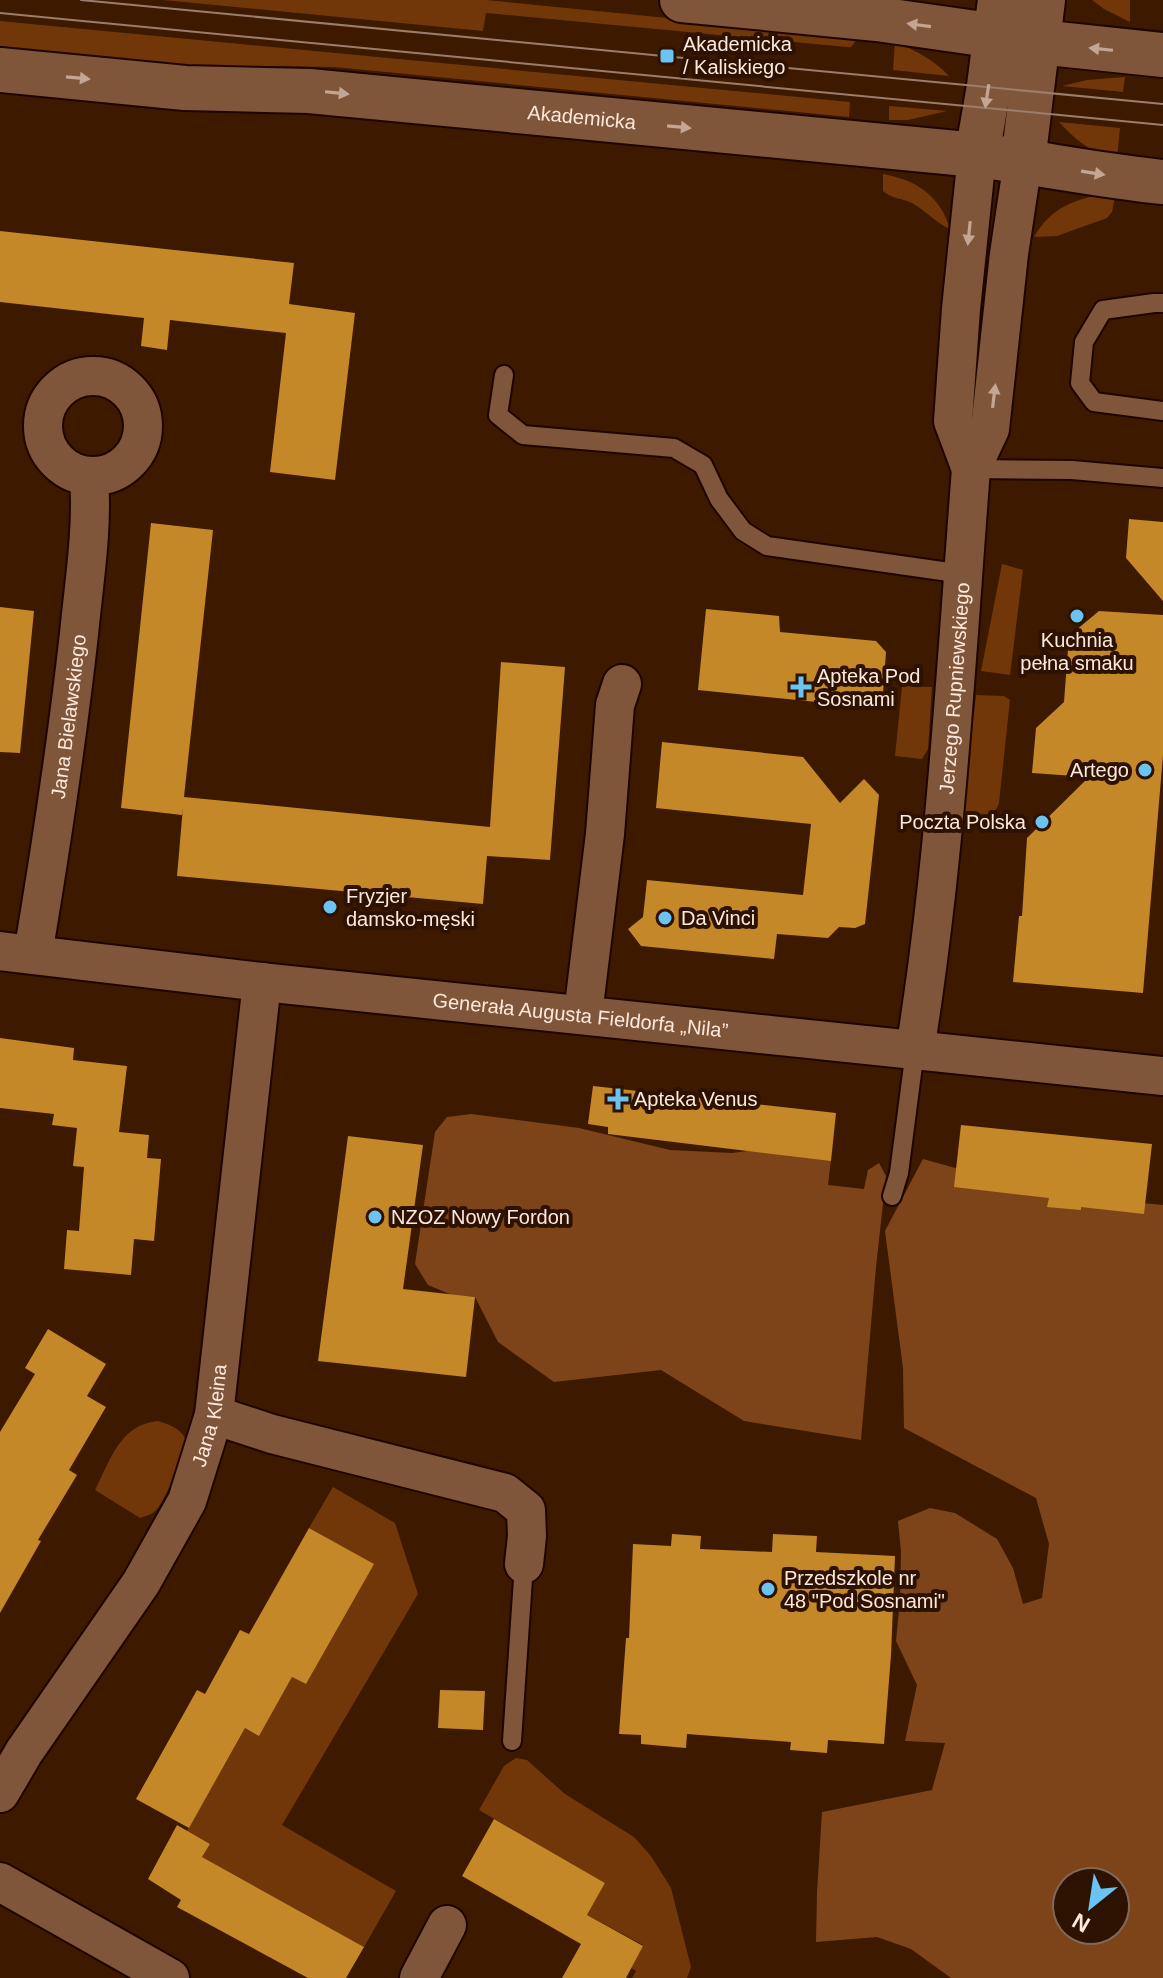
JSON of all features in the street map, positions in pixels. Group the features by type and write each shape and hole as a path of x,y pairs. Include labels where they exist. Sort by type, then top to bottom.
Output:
{"street":[{"path":"682,0 877,19 998,18 1041,21 1163,55"},
{"name":"Jerzego Rupniewskiego","path":"971,469 953,421 977,155 998,18"},
{"path":"1023,161 1041,21"},
{"name":"Akademicka","path":"0,70 185,88 309,91 977,155 1163,182"},
{"name":"Jerzego Rupniewskiego","path":"915,1050 927,973 948,765 971,469 990,429 1009,254 1023,161"},
{"name":"Jana Bielawskiego","path":"17,952 62,779 89,558 92,508 89,476"},
{"path":"583,1014 605,834 615,705 622,684"},
{"name":"Generała Augusta Fieldorfa „Nila”","path":"17,952 262,982 1163,1076"},
{"name":"Jana Kleina","path":"0,1793 24,1752 141,1583 187,1501 214,1415 262,982"},
{"path":"214,1415 272,1434 505,1493 526,1510 524,1564"},
{"path":"0,1882 170,1978"},
{"path":"419,1978 447,1925"}],"lane":[{"path":"1163,303 1103,310 1084,342 1080,383 1094,402 1163,411"},
{"path":"504,375 498,415 523,435 674,448 703,465 719,499 743,531 767,546 963,574"},
{"path":"971,469 1072,470 1163,478"},
{"path":"892,1196 899,1173 915,1050"},
{"path":"512,1741 524,1564"}],"shaded area":[{"path":"163,0 486,0 850,36 855,42 847,47 486,13 483,31"},
{"path":"1092,0 1130,0 1130,22 1104,9"},
{"path":"0,21 850,102 849,117 334,67 198,69 0,51"},
{"path":"895,42 924,56 949,76 893,70"},
{"path":"1125,77 1123,92 1062,86 1087,80"},
{"path":"889,106 947,111 908,120 889,120"},
{"path":"1059,122 1120,128 1117,158 1085,145"},
{"path":"883,174 906,180 925,191 940,207 950,229 912,203 883,191"},
{"path":"1098,195 1115,196 1112,212 1107,218 1057,236 1034,237 1046,220 1061,208"},
{"path":"1002,564 1023,570 1010,675 981,671"},
{"path":"902,686 932,687 928,749 922,759 895,756"},
{"path":"976,695 1004,696 1010,700 999,803 993,812 984,815 963,811"},
{"path":"471,1114 579,1128 670,1150 732,1153 770,1148 831,1159 828,1185 864,1189 868,1170 879,1163 886,1176 861,1440 744,1421 661,1370 554,1382 498,1342 475,1297 452,1295 428,1285 415,1264 435,1132 447,1117"},
{"path":"923,1159 1052,1195 1163,1205 1163,1978 951,1978 911,1949 877,1937 816,1942 822,1812 932,1790 945,1743 905,1741 917,1685 896,1641 901,1552 898,1521 930,1508 955,1513 997,1539 1013,1568 1023,1604 1042,1598 1049,1544 1036,1498 904,1428 903,1368 885,1231"},
{"path":"158,1421 180,1432 185,1444 176,1474 161,1504 153,1513 140,1518 95,1490 125,1437 134,1429"},
{"path":"333,1487 395,1523 418,1594 282,1825 396,1891 364,1947 202,1857 210,1844 187,1831 245,1728 259,1735 292,1677 306,1684 373,1564 309,1528"},
{"path":"516,1758 527,1760 565,1794 634,1837 651,1856 671,1888 691,1967 687,1978 632,1978 636,1971 631,1968 643,1945 587,1915 605,1883 479,1810 504,1766"}],"building":[{"path":"0,231 294,263 289,304 355,313 335,480 270,472 286,333 170,320 167,350 141,346 144,318 0,302"},
{"path":"1129,519 1163,522 1163,601 1126,558"},
{"path":"151,523 213,530 184,797 490,827 501,662 565,667 550,860 487,856 483,904 177,876 183,807 182,815 121,808"},
{"path":"0,607 34,611 20,753 0,752"},
{"path":"706,609 779,616 780,632 876,641 886,652 882,708 834,703 825,710 817,702 698,690"},
{"path":"1099,611 1163,615 1163,755 1143,993 1013,982 1019,916 1022,916 1027,838 1089,777 1032,773 1036,728 1064,702 1069,636"},
{"path":"662,742 803,757 840,803 864,779 879,795 865,924 855,928 839,927 828,938 777,934 774,959 641,946 628,929 643,917 647,880 803,895 811,824 656,808"},
{"path":"0,1038 74,1048 73,1060 127,1066 119,1132 149,1135 147,1158 161,1159 154,1241 134,1239 131,1275 64,1269 67,1230 79,1231 84,1167 73,1166 77,1128 52,1125 54,1114 0,1108"},
{"path":"593,1086 836,1113 831,1161 608,1134 608,1127 588,1124"},
{"path":"961,1125 1152,1144 1144,1214 1081,1207 1081,1210 1047,1207 1049,1198 954,1187"},
{"name":"NZOZ Nowy Fordon","path":"348,1136 423,1145 403,1289 475,1297 466,1377 318,1361"},
{"path":"48,1329 106,1364 87,1396 106,1407 69,1470 77,1475 0,1613 0,1432 35,1374 25,1368"},
{"path":"309,1528 374,1564 306,1684 292,1677 259,1736 245,1728 189,1828 136,1799 197,1690 205,1694 240,1630 249,1634"},
{"path":"672,1534 701,1536 700,1549 772,1552 773,1534 817,1536 816,1552 895,1556 884,1744 828,1740 827,1753 790,1750 791,1742 687,1734 686,1748 641,1744 641,1735 619,1734 626,1638 629,1638 633,1544 671,1546"},
{"path":"440,1690 485,1691 483,1730 438,1728"},
{"path":"494,1819 605,1883 587,1915 643,1946 626,1978 562,1978 581,1944 462,1876"},
{"path":"177,1825 210,1844 202,1857 364,1947 346,1978 308,1978 177,1907 181,1900 148,1879"}],"tram line":[{"path":"81,0 1163,104"},
{"path":"0,13 1163,125"}],"place":[{"name":"Akademicka / Kaliskiego","path":"667,56"},
{"name":"Kuchnia pełna smaku","path":"1077,616"},
{"name":"Apteka Pod Sosnami","path":"801,687"},
{"name":"Artego","path":"1145,770"},
{"name":"Poczta Polska","path":"1042,822"},
{"name":"Fryzjer damsko-męski","path":"330,907"},
{"name":"Da Vinci","path":"665,918"},
{"name":"Apteka Venus","path":"618,1099"},
{"name":"NZOZ Nowy Fordon","path":"375,1217"},
{"name":"Przedszkole nr 48 \"Pod Sosnami\"","path":"768,1589"}]}
